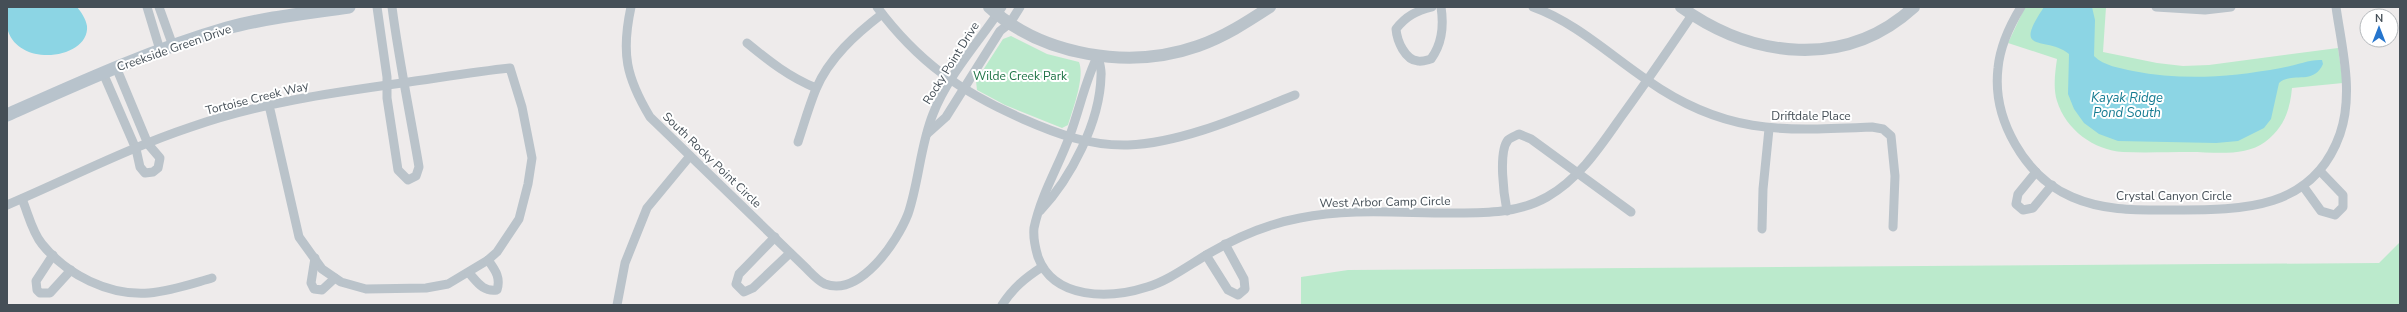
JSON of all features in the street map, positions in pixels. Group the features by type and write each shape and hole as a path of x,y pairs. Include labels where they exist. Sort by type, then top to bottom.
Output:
{"main road":[{"name":"Creekside Green Drive","path":"7,115 116,67 160,50 228,28 282,17 350,7"}],"street":[{"path":"147,7 160,50"},
{"path":"159,7 173,46"},
{"path":"377,7 387,85 387,98 398,170 408,180 416,176 419,167 392,7"},
{"name":"South Rocky Point Circle","path":"631,7 626,28 626,59 634,90 650,116 790,253 824,283"},
{"name":"Rocky Point Drive","path":"926,135 946,117 964,91 1000,31 1010,23 1020,7"},
{"path":"996,10 1010,23 1023,32 1059,47 1098,55 1148,57 1197,46 1237,28 1270,7"},
{"path":"1432,7 1417,11 1403,20 1396,29 1397,40 1408,56 1418,61 1431,59 1438,50 1442,18 1441,7"},
{"name":"Driftdale Place","path":"1533,7 1566,23 1672,97 1723,119 1770,129 1793,130 1872,127 1883,129 1891,136 1892,143 1895,176 1893,227"},
{"path":"1681,7 1712,28 1745,41 1789,51 1833,49 1870,35 1904,16 1914,7"},
{"name":"Crystal Canyon Circle","path":"2021,7 2014,18 2002,49 1998,68 1999,97 2006,125 2018,149 2036,172 2052,185 2071,197 2095,205 2119,210 2229,210 2258,205 2281,198 2303,186 2320,171 2340,135 2347,110 2347,83 2336,7"},
{"path":"2156,7 2205,10 2231,7"},
{"path":"798,142 816,88 848,42 880,10 897,34 917,54 964,91 996,108 1069,138 1128,145 1152,142 1222,124 1295,95"},
{"name":"Rocky Point Drive","path":"824,283 838,286 852,283 866,275 896,237 908,214 926,135 933,113 951,81 996,10"},
{"name":"West Arbor Camp Circle","path":"1098,55 1087,77 1080,108 1069,138 1044,193 1034,231 1034,247 1042,267 1059,283 1081,293 1122,293 1150,287 1225,244 1277,223 1325,214 1507,211 1526,207 1547,197 1578,172 1647,81 1692,15"},
{"path":"747,43 783,71 816,88"},
{"path":"1038,214 1057,193 1084,140 1096,112 1102,75 1098,55"},
{"path":"103,73 136,149 140,167 145,173 153,172 158,168 160,158 148,144 116,67"},
{"name":"Tortoise Creek Way","path":"7,206 136,149 190,127 269,105 387,85 510,68 522,107 532,158 528,184 519,219 497,252 488,260"},
{"path":"269,105 299,237 322,269 340,282 366,289 392,290 426,288 448,284 469,273 488,260 497,273 499,283 497,290 488,291 480,286 469,273"},
{"path":"1762,229 1763,190 1770,129"},
{"path":"1507,211 1504,193 1503,149 1508,140 1519,134 1531,139 1632,212"},
{"path":"617,305 625,263 646,208 690,156"},
{"path":"2303,186 2322,211 2335,215 2343,207 2343,195 2320,171"},
{"path":"2036,172 2018,194 2016,204 2022,210 2033,208 2052,185"},
{"path":"22,199 41,243 71,270 94,283 126,292 149,293 169,290 212,278"},
{"path":"775,237 739,274 736,284 744,292 753,288 790,253"},
{"path":"1206,254 1228,290 1238,296 1245,289 1244,278 1225,244"},
{"path":"53,255 36,281 37,290 40,293 50,293 71,270"},
{"path":"315,258 310,283 314,289 322,290 335,278"},
{"path":"1002,305 1010,292 1025,278 1042,267"}],"green space":[{"name":"Kayak Ridge Pond South","path":"2025,7 2106,7 2103,52 2157,63 2183,66 2209,65 2338,48 2343,83 2292,88 2288,111 2277,131 2265,142 2248,150 2219,153 2123,152 2112,150 2092,143 2082,137 2067,121 2057,101 2055,91 2057,59 2008,43"},
{"name":"Wilde Creek Park","path":"1011,36 1047,54 1079,62 1081,76 1068,125 1062,128 1005,105 977,90 976,81 1003,39"},
{"path":"2400,242 2400,305 1301,305 1301,277 1348,270 2379,263"}],"water":[{"path":"7,7 77,7 87,26 85,37 78,46 67,52 54,55 40,55 26,51 15,43 8,31"},
{"name":"Kayak Ridge Pond South","path":"2044,7 2092,7 2095,20 2094,56 2102,62 2118,68 2171,76 2207,77 2244,74 2317,60 2322,60 2323,64 2319,71 2314,75 2308,77 2290,78 2279,83 2271,119 2264,128 2238,141 2216,143 2118,141 2099,134 2084,123 2074,109 2068,94 2069,54 2060,49 2036,42 2031,38 2031,32 2035,22"}]}
